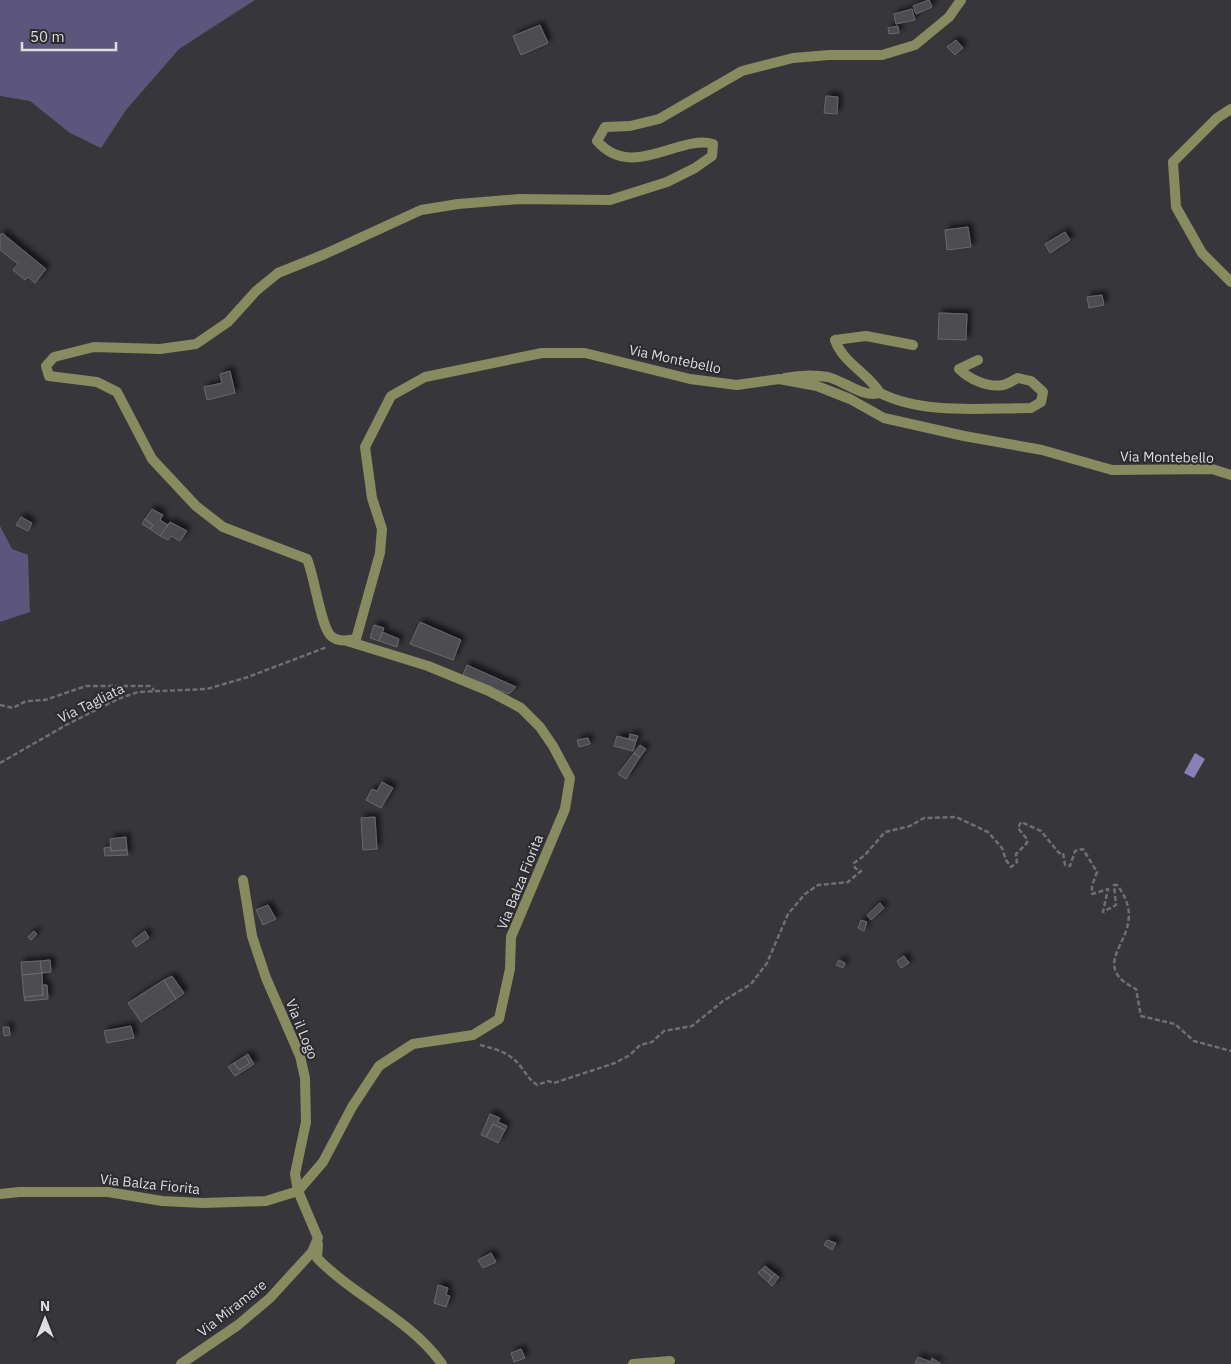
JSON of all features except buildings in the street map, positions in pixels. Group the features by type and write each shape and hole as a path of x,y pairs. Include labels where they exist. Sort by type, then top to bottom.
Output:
{"street":[{"path":"347,640 330,636 325,627 313,573 307,559 223,527 196,506 152,459 117,392 97,382 49,376 46,366 54,358 94,348 160,348 196,344 228,322 256,292 278,273 325,254 421,210 458,204 519,199 610,200 667,182 695,168 712,156 713,144 703,141 664,153 629,158 606,152 597,142 605,127 630,126 659,119 727,78 776,62 793,58 829,55 882,55 915,45 949,17 961,0"},
{"path":"1231,109 1217,118 1174,162 1176,207 1202,253 1231,282"},
{"path":"913,345 866,336 835,340 844,356 874,383 880,393 895,401 932,407 1031,408 1041,402 1042,392 1031,381 1018,378 1002,385 971,380 959,369 978,360"},
{"name":"Via Montebello","path":"347,640 376,569 382,528 372,498 365,447 391,396 425,377 542,353 585,353 690,379 737,385 779,379 816,386 850,399 884,418 964,436 1042,450 1112,470 1212,469 1231,475"},
{"path":"779,379 807,374 830,378 872,395 880,393"},
{"name":"Via Balza Fiorita","path":"0,1194 19,1192 108,1192 162,1201 203,1204 266,1201 298,1191 324,1162 352,1107 380,1066 413,1044 473,1034 499,1019 510,969 512,937 566,809 570,778 553,746 540,727 521,708 489,691 428,666 347,640"},
{"name":"Via il Logo","path":"243,880 252,936 266,978 300,1056 305,1078 306,1122 295,1174 298,1191"},
{"path":"298,1191 318,1238 317,1258 330,1273 409,1329 442,1364"},
{"name":"Via Miramare","path":"181,1364 238,1325 270,1298 312,1252 318,1238"},
{"path":"634,1364 670,1361"}],"path":[{"name":"Via Tagliata","path":"0,763 66,725 118,699 138,692 154,690 207,689 248,677 347,640"},
{"path":"0,705 13,708 26,701 45,700 86,686 150,686 154,690"},
{"path":"459,1037 505,1052 521,1067 527,1078 537,1085 548,1081 554,1083 615,1063 640,1045 652,1042 664,1031 692,1026 723,1001 751,984 767,963 788,914 805,894 818,884 848,882 861,871 855,868 854,863 886,832 910,826 924,818 956,817 978,825 988,832 1002,848 1006,860 1011,867 1015,866 1017,862 1016,854 1027,843 1027,839 1018,828 1021,822 1041,831 1058,853 1063,853 1065,865 1070,866 1075,851 1083,849 1097,872 1092,894 1108,889 1103,912 1116,905 1114,885 1117,885 1126,897 1129,912 1128,927 1114,970 1119,978 1136,989 1141,1016 1175,1024 1194,1041 1231,1051"}],"shaded area":[{"path":"0,0 255,0 179,49 126,110 101,148 70,133 30,101 0,96"},
{"path":"0,526 12,549 28,555 30,612 0,622"},
{"path":"1195,753 1205,759 1194,778 1184,773"}]}
